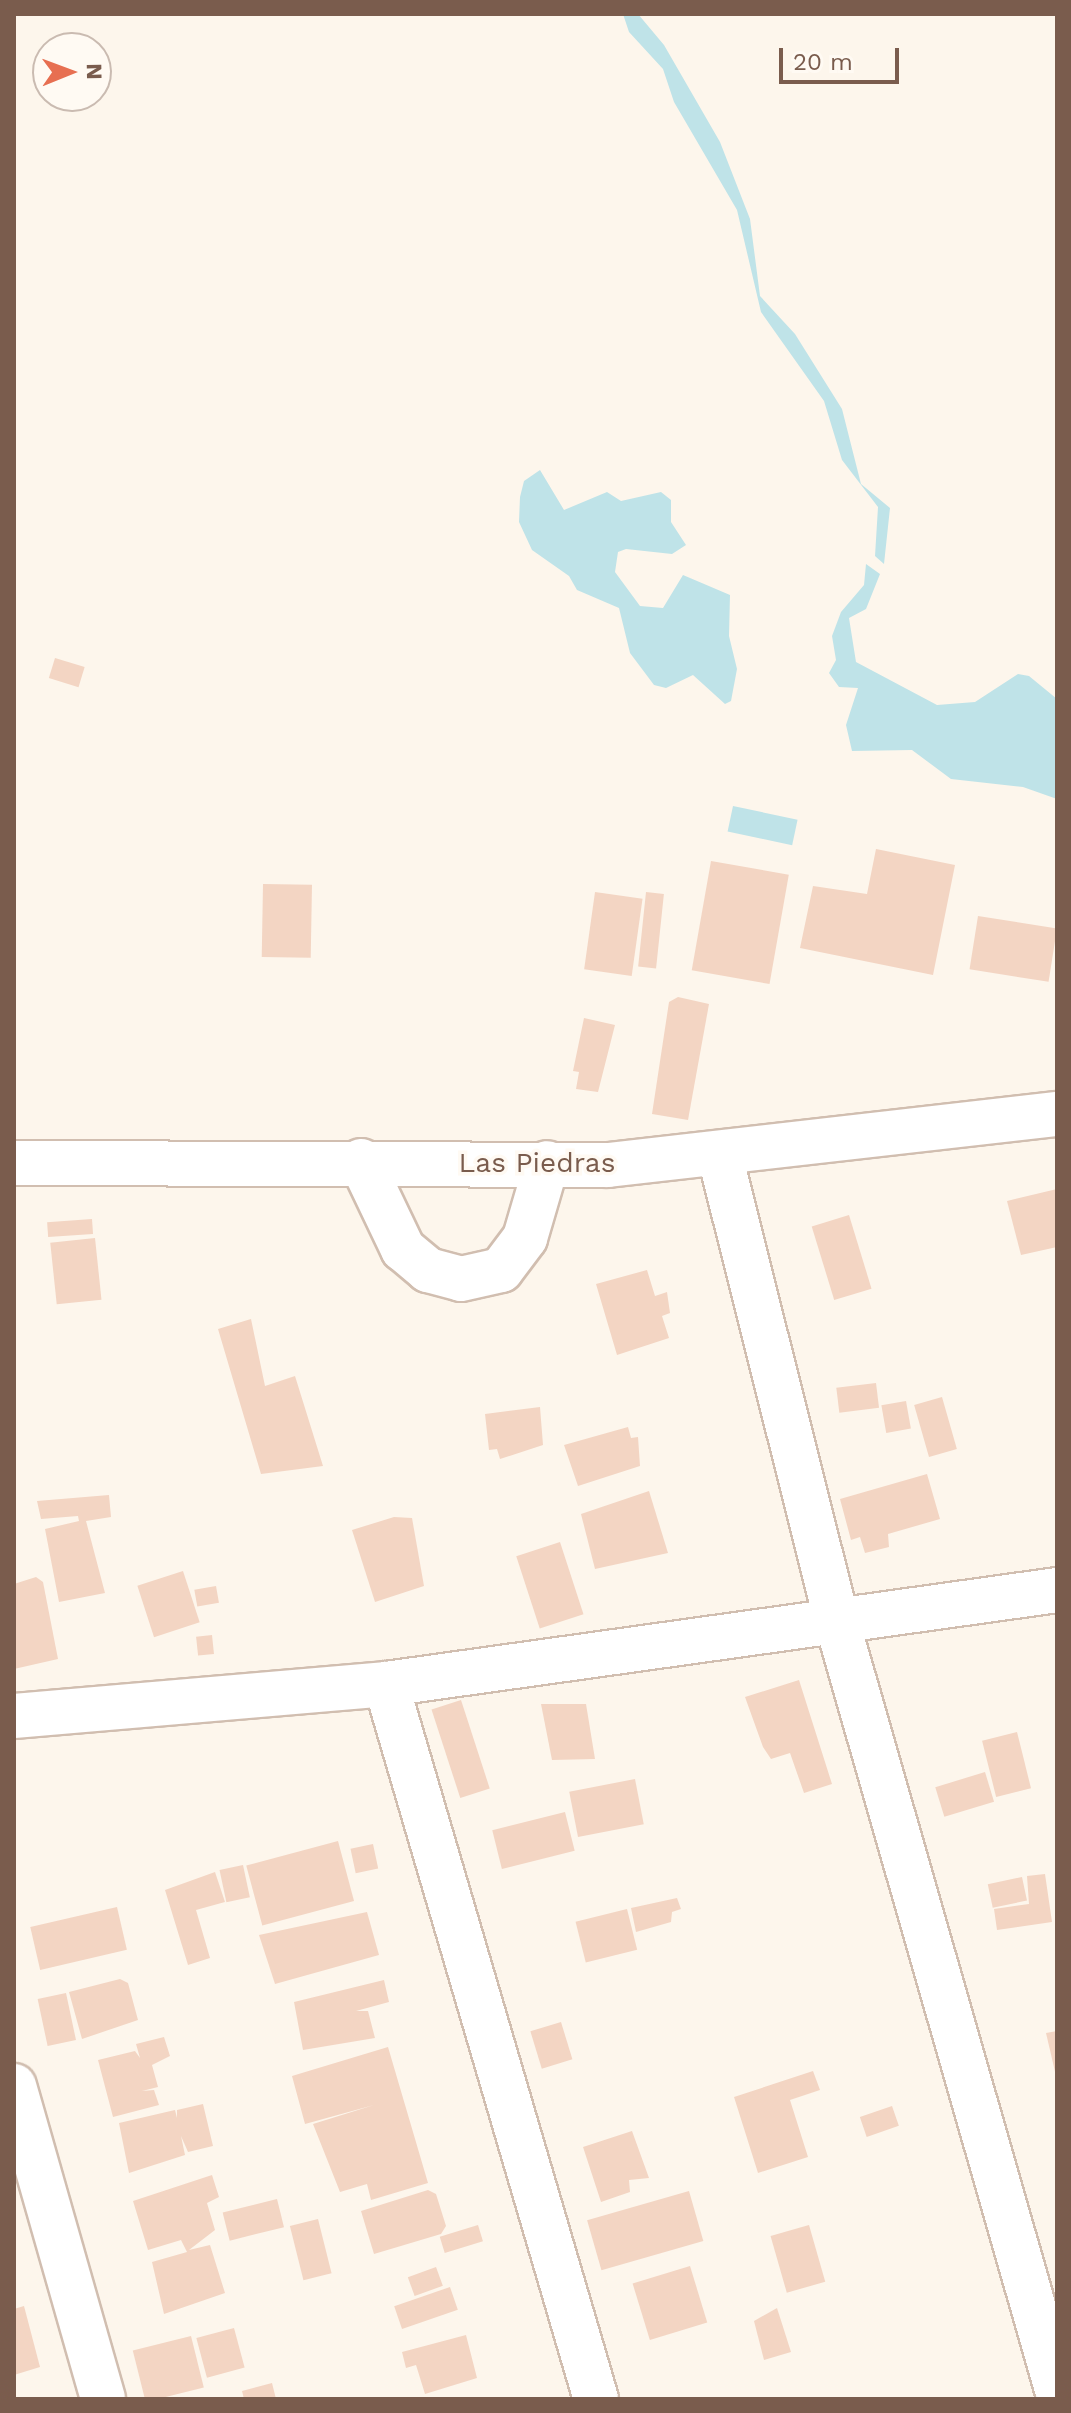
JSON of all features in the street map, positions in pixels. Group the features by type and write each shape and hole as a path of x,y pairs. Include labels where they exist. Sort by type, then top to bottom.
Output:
{"street":[{"name":"Las Piedras","path":"14,1163 547,1163 720,1156 1057,1114"},
{"path":"720,1156 837,1622 1057,2389"},
{"path":"361,1161 403,1249 428,1270 461,1279 501,1270 525,1238 547,1163"},
{"path":"14,1716 386,1684 1057,1590"},
{"path":"386,1684 596,2399"},
{"path":"14,2086 103,2399"}],"water":[{"path":"623,14 638,14 664,45 720,142 750,219 760,296 795,334 842,409 861,484 890,508 884,564 875,556 878,507 842,460 824,401 761,312 737,210 674,102 663,69 629,32"},
{"path":"540,470 564,510 607,492 621,501 661,492 671,500 671,522 686,545 672,554 626,549 618,552 615,572 640,606 663,608 683,575 730,595 729,636 737,669 731,701 725,704 693,675 666,688 654,685 630,653 619,608 577,590 569,576 532,550 519,522 520,497 524,481"},
{"path":"866,564 880,574 866,609 849,618 856,662 937,705 975,702 1018,674 1029,676 1057,699 1057,799 1023,787 951,779 912,750 852,751 846,725 858,688 839,687 829,673 836,660 832,636 841,612 864,585"},
{"path":"733,806 798,820 792,845 728,831"}],"building":[{"path":"55,658 85,667 79,687 49,678"},
{"path":"876,849 955,865 933,975 800,948 813,886 867,894"},
{"path":"711,861 789,875 770,984 692,970"},
{"path":"263,884 312,885 311,958 262,957"},
{"path":"595,892 643,899 632,976 584,969"},
{"path":"646,892 664,894 656,968 638,967"},
{"path":"978,916 1057,929 1049,982 970,969"},
{"path":"678,997 709,1004 688,1120 652,1114 669,1002"},
{"path":"584,1018 615,1025 598,1092 576,1089 579,1072 573,1071"},
{"path":"1057,1189 1057,1247 1021,1255 1007,1201"},
{"path":"849,1215 872,1289 834,1300 812,1226"},
{"path":"92,1219 93,1234 48,1237 47,1222"},
{"path":"95,1238 101,1300 57,1304 50,1243"},
{"path":"647,1270 655,1296 667,1292 670,1313 662,1316 669,1338 617,1355 596,1284"},
{"path":"251,1319 265,1386 295,1376 323,1466 261,1474 218,1329"},
{"path":"876,1383 879,1408 839,1413 836,1388"},
{"path":"942,1397 957,1449 929,1457 914,1405"},
{"path":"906,1401 911,1429 886,1433 881,1405"},
{"path":"540,1407 543,1445 500,1459 497,1449 489,1450 485,1414"},
{"path":"628,1427 631,1438 638,1437 640,1466 578,1486 564,1445"},
{"path":"927,1474 940,1519 888,1534 889,1547 865,1553 860,1537 851,1540 840,1499"},
{"path":"649,1491 668,1553 595,1569 581,1514"},
{"path":"109,1495 111,1517 86,1521 105,1593 59,1602 45,1529 79,1521 78,1516 41,1519 37,1501"},
{"path":"394,1517 412,1518 424,1586 375,1602 352,1530"},
{"path":"560,1542 583,1614 540,1628 516,1556"},
{"path":"183,1571 200,1622 154,1637 137,1586"},
{"path":"36,1577 43,1582 58,1659 14,1669 14,1584"},
{"path":"216,1586 219,1603 197,1607 194,1590"},
{"path":"212,1635 214,1654 198,1656 196,1637"},
{"path":"799,1680 832,1784 804,1793 790,1753 771,1759 763,1747 745,1697"},
{"path":"461,1700 490,1788 460,1798 432,1710"},
{"path":"541,1704 586,1704 595,1759 552,1760"},
{"path":"1017,1732 1031,1788 996,1797 982,1741"},
{"path":"985,1772 994,1802 944,1817 935,1787"},
{"path":"635,1779 644,1824 578,1837 569,1792"},
{"path":"565,1812 575,1851 502,1869 492,1830"},
{"path":"338,1841 354,1901 262,1925 246,1866"},
{"path":"373,1844 378,1868 356,1873 351,1849"},
{"path":"243,1865 250,1897 226,1902 220,1870"},
{"path":"215,1872 225,1902 196,1910 210,1958 188,1965 165,1890"},
{"path":"1045,1874 1052,1922 997,1930 994,1909 1029,1904 1027,1876"},
{"path":"1022,1877 1027,1900 993,1908 988,1884"},
{"path":"677,1898 681,1909 672,1912 671,1922 636,1932 631,1908"},
{"path":"117,1907 127,1950 40,1970 30,1927"},
{"path":"627,1909 637,1950 586,1963 576,1922"},
{"path":"367,1912 379,1955 275,1984 259,1935"},
{"path":"120,1979 128,1983 138,2020 82,2039 69,1992"},
{"path":"384,1980 389,2002 356,2011 368,2011 375,2038 303,2050 294,2002"},
{"path":"66,1993 76,2040 48,2046 38,1999"},
{"path":"561,2022 572,2059 542,2069 530,2031"},
{"path":"1057,2031 1057,2075 1056,2076 1046,2033"},
{"path":"164,2037 170,2056 152,2065 158,2087 142,2091 154,2090 159,2105 113,2117 98,2060 135,2051 140,2058 136,2044"},
{"path":"388,2047 428,2183 371,2200 367,2184 340,2192 313,2124 374,2105 305,2124 292,2076"},
{"path":"813,2071 820,2090 790,2100 808,2157 758,2173 734,2097"},
{"path":"203,2104 213,2146 188,2152 181,2136 185,2155 129,2173 119,2123 175,2110 177,2118 177,2110"},
{"path":"892,2106 899,2126 867,2137 860,2117"},
{"path":"632,2131 649,2178 629,2180 630,2192 601,2202 583,2147"},
{"path":"212,2175 219,2197 207,2203 215,2230 189,2250 210,2245 225,2293 164,2314 152,2262 187,2252 181,2240 148,2250 133,2201"},
{"path":"428,2190 436,2194 446,2226 441,2234 374,2254 361,2211"},
{"path":"689,2191 703,2241 601,2270 587,2220"},
{"path":"277,2199 284,2227 230,2241 223,2213"},
{"path":"318,2219 332,2273 303,2280 290,2226"},
{"path":"478,2225 483,2241 445,2253 440,2237"},
{"path":"809,2225 825,2282 787,2293 771,2236"},
{"path":"690,2266 707,2322 650,2340 633,2284"},
{"path":"436,2267 443,2286 415,2296 408,2277"},
{"path":"450,2287 458,2310 402,2329 394,2306"},
{"path":"24,2306 40,2367 14,2375 14,2309"},
{"path":"777,2308 791,2352 764,2360 754,2321"},
{"path":"234,2328 245,2368 207,2378 196,2338"},
{"path":"466,2335 477,2378 425,2394 416,2365 406,2368 402,2352"},
{"path":"191,2336 204,2387 157,2399 145,2399 133,2351"},
{"path":"272,2383 276,2399 244,2399 242,2391"}]}
